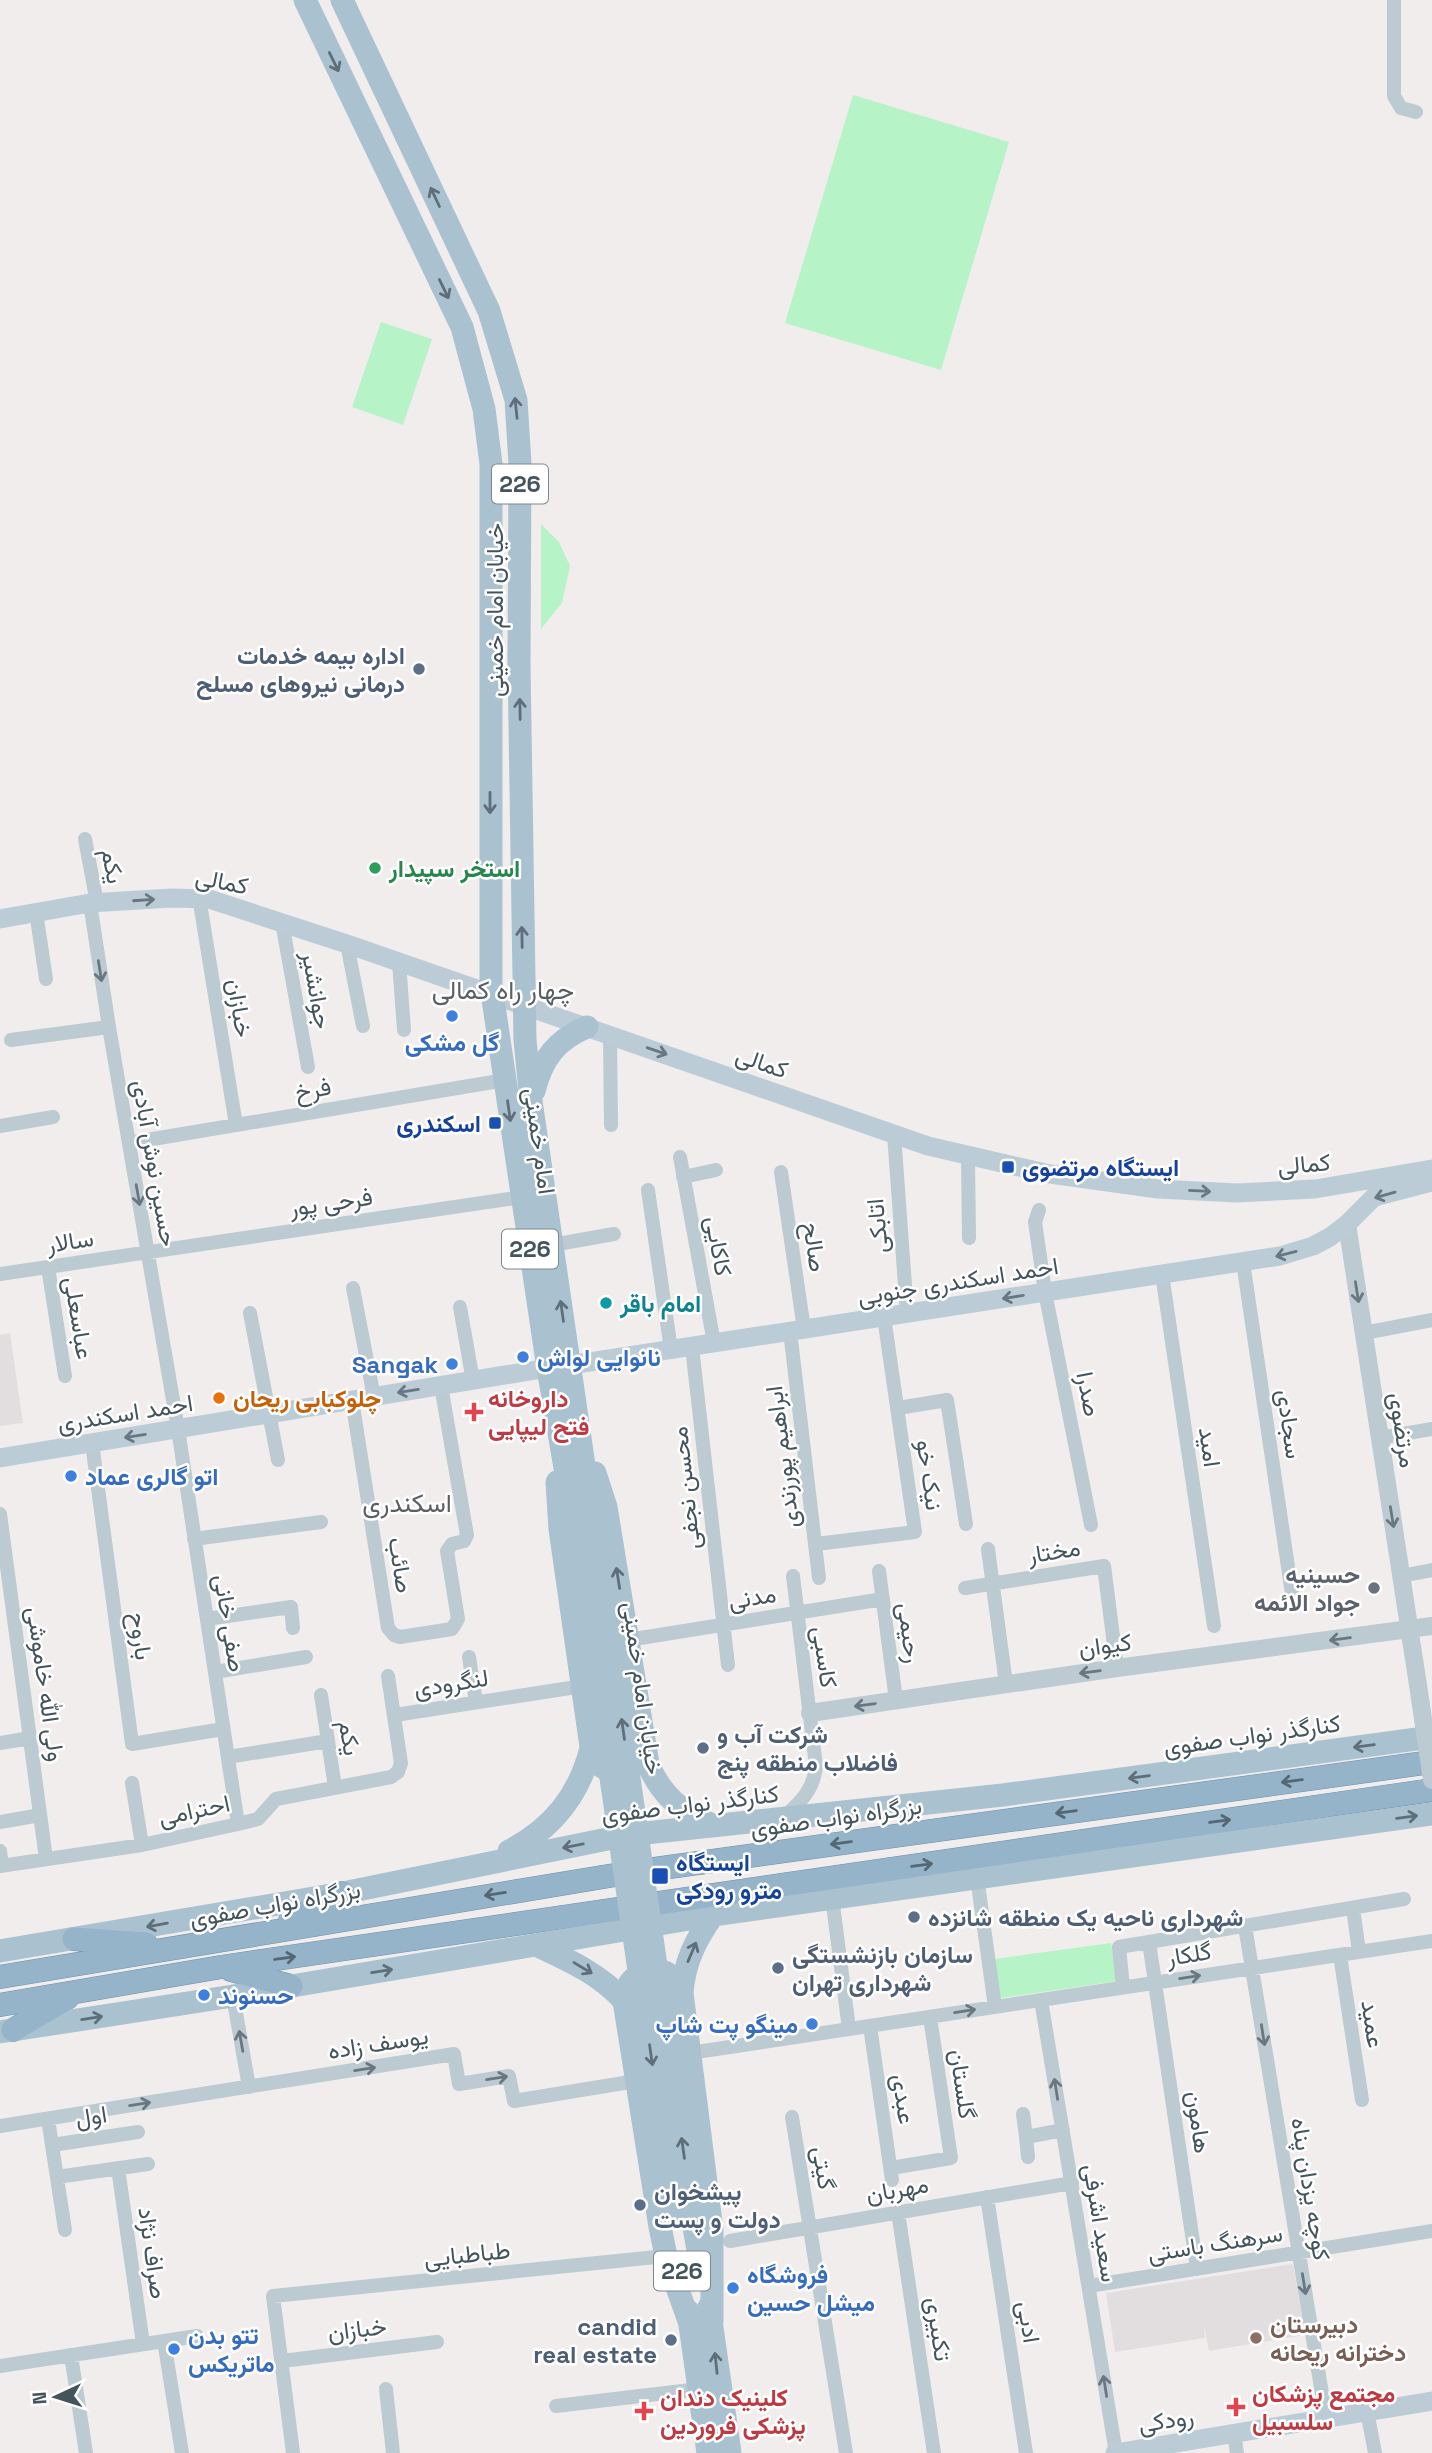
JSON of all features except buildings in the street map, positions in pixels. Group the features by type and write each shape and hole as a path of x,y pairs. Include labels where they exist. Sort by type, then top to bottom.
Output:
{"highway":[{"name":"بزرگراه نواب صفوی","path":"0,1977 633,1872 1432,1762"},
{"path":"0,2004 221,1967 1432,1790"},
{"path":"271,1931 343,1893"},
{"path":"74,1939 184,1946"},
{"path":"221,1967 290,1986"},
{"path":"6,2031 77,1992"}],"main road":[{"path":"307,5 324,15 334,9 340,0"},
{"name":"خیابان امام خمینی","path":"340,0 489,311 516,400 520,464 519,664 523,1005"},
{"name":"خیابان امام خمینی","path":"307,5 462,327 484,409 491,464 489,622 492,995"},
{"path":"491,464 497,453 507,449 513,452 520,464"},
{"name":"کمالی","path":"0,919 94,903 199,897 347,944 928,1146 1050,1174 1158,1189 1237,1193 1315,1189 1432,1169"},
{"name":"امام خمینی","path":"492,995 522,1197 559,1367 580,1501"},
{"name":"امام خمینی","path":"523,1005 531,1101 552,1245 559,1367"},
{"path":"531,1101 538,1075 550,1052 562,1040 587,1027"},
{"path":"1347,1224 1374,1198 1432,1182"},
{"name":"احمد اسکندری جنوبی","path":"559,1367 1280,1256 1313,1246 1347,1224"},
{"name":"احمد اسکندری","path":"0,1458 559,1367"},
{"path":"566,1414 606,1507 648,1764 662,1790 680,1808 713,1825"},
{"path":"566,1414 557,1505 591,1748 595,1760 603,1768 620,1772 636,1764 642,1754 643,1742"},
{"name":"خیابان امام خمینی","path":"580,1501 683,2217 701,2323"},
{"name":"کنارگذر نواب صفوی","path":"0,1951 343,1893 627,1835 1003,1795 1432,1737"},
{"path":"485,1864 536,1836 562,1812 580,1782 591,1748"},
{"path":"6,2031 233,1996 713,1915 1432,1814"},
{"path":"701,2323 712,2230 682,1993 691,1950 713,1915"},
{"path":"536,1945 582,1967 615,1990 624,2001"},
{"path":"682,1993 669,1974 647,1970 636,1975 628,1984 624,2001 666,2256 701,2323"},
{"name":"226","path":"701,2323 699,2389 708,2453"},
{"name":"226","path":"701,2323 730,2453"},
{"name":"رودکی","path":"1116,2453 1236,2443 1326,2418 1432,2401"}],"street":[{"path":"1394,0 1394,96 1401,108 1416,112"},
{"name":"یکم","path":"85,839 94,903"},
{"name":"خبازان","path":"199,897 236,1125"},
{"name":"حسین نوش آبادی","path":"94,903 109,1027 177,1429"},
{"path":"36,912 46,979"},
{"name":"جوانشیر","path":"282,922 308,1067"},
{"path":"347,944 363,1026"},
{"path":"399,962 404,1030"},
{"path":"11,1040 109,1027"},
{"path":"610,1035 611,1125"},
{"name":"فرخ","path":"129,1143 505,1080"},
{"path":"0,1126 54,1117"},
{"name":"اتابکی","path":"894,1134 907,1313"},
{"path":"968,1156 970,1238"},
{"name":"کاکایی","path":"680,1157 714,1343"},
{"path":"683,1177 716,1170"},
{"name":"صالح","path":"780,1172 797,1330"},
{"path":"648,1190 671,1350"},
{"name":"فرحی پور","path":"147,1252 522,1197"},
{"name":"صدرا","path":"1039,1210 1035,1222 1045,1292 1091,1525"},
{"name":"مرتضوی","path":"1347,1224 1432,1780"},
{"path":"552,1245 614,1234"},
{"name":"سالار","path":"0,1274 147,1252"},
{"name":"سجادی","path":"1243,1262 1292,1594"},
{"name":"عباسعلی","path":"48,1267 65,1376"},
{"name":"امید","path":"1162,1274 1214,1626"},
{"path":"353,1287 374,1397"},
{"path":"460,1307 473,1381"},
{"path":"250,1313 278,1460"},
{"name":"نیک خو","path":"816,1544 915,1532 884,1317"},
{"path":"1364,1333 1432,1320"},
{"name":"ابراهیم پورزندی","path":"797,1330 820,1578"},
{"name":"محسن نجفی","path":"692,1347 728,1665"},
{"name":"صائب","path":"352,1400 388,1628 400,1637 452,1629 458,1619 447,1551 452,1544 464,1541 467,1535 441,1386"},
{"name":"نیک خو","path":"898,1408 947,1400 966,1524"},
{"name":"صفی خانی","path":"177,1429 238,1824"},
{"path":"1380,1438 1432,1429"},
{"name":"باروح","path":"92,1443 132,1744 223,1729"},
{"name":"ولی الله خاموشی","path":"0,1514 46,1859"},
{"path":"194,1539 321,1522"},
{"path":"988,1549 1006,1684"},
{"name":"مختار","path":"993,1583 1104,1566 1118,1668"},
{"path":"1401,1576 1432,1570"},
{"name":"رحیمی","path":"879,1571 896,1700"},
{"name":"کاسبی","path":"781,1820 804,1799 815,1776 793,1576"},
{"path":"965,1588 993,1583"},
{"name":"مدنی","path":"628,1640 883,1599"},
{"path":"207,1619 291,1607 293,1628"},
{"name":"کیوان","path":"810,1713 1432,1626"},
{"path":"215,1672 306,1657"},
{"path":"469,1657 476,1702"},
{"path":"388,1676 395,1715"},
{"name":"لنگرودی","path":"388,1778 398,1772 401,1763 395,1715 583,1686"},
{"name":"یکم","path":"321,1695 335,1787"},
{"path":"0,1743 30,1738"},
{"path":"228,1758 328,1741"},
{"name":"احترامی","path":"1,1866 142,1845 238,1824 258,1819 276,1798 388,1778"},
{"path":"132,1783 142,1845"},
{"path":"0,1822 40,1815"},
{"path":"0,1851 1,1866"},
{"path":"976,1877 995,2007"},
{"path":"832,1897 849,2029"},
{"path":"1123,1987 1119,1947 1404,1899"},
{"path":"1353,1908 1359,1952"},
{"name":"کوچه یزدان پناه","path":"1245,1926 1326,2418"},
{"name":"گلکار","path":"690,2053 1432,1941"},
{"name":"هامون","path":"1149,1942 1197,2269"},
{"name":"عمید","path":"1340,1955 1362,2099"},
{"path":"233,1996 249,2087"},
{"name":"سعید اشرفی","path":"1041,2000 1116,2453"},
{"name":"گلستان","path":"892,2174 951,2158 930,2017"},
{"name":"عبدی","path":"870,2026 892,2174"},
{"name":"یوسف زاده","path":"0,2126 454,2054 459,2084 509,2076 514,2101 636,2081"},
{"path":"1023,2114 1028,2157"},
{"name":"گیتی","path":"792,2117 846,2453"},
{"path":"48,2119 65,2230"},
{"path":"1026,2137 1063,2130"},
{"name":"اول","path":"52,2145 138,2132"},
{"path":"57,2177 148,2164"},
{"name":"صراف نژاد","path":"118,2168 143,2344"},
{"name":"مهربان","path":"730,2241 1072,2183"},
{"name":"ادبی","path":"987,2197 1026,2453"},
{"name":"تکبیری","path":"898,2212 934,2453"},
{"name":"سرهنگ باستی","path":"1089,2287 1432,2231"},
{"name":"طباطبایی","path":"282,2361 273,2296 666,2256"},
{"path":"0,2366 197,2336"},
{"path":"164,2341 182,2453"},
{"name":"خبازان","path":"282,2361 437,2342"},
{"path":"71,2355 86,2453"},
{"path":"282,2361 293,2453"},
{"path":"386,2389 393,2453"},
{"path":"556,2406 699,2389"},
{"path":"1367,2411 1375,2453"}],"shaded area":[{"path":"10,1333 23,1423 0,1426 0,1335"},
{"path":"1293,2264 1305,2335 1209,2351 1204,2325 1205,2338 1115,2352 1106,2293"}],"green space":[{"path":"853,95 1009,142 941,370 785,323"},
{"path":"381,322 432,339 403,425 352,407"},
{"path":"541,524 559,542 570,566 562,603 541,629"},
{"path":"1111,1943 1118,1981 1000,1998 995,1959"}],"place":[{"name":"اداره بیمه خدمات درمانی نیروهای مسلح","path":"419,669"},
{"name":"استخر سپیدار","path":"375,868"},
{"name":"گل مشکی","path":"452,1016"},
{"name":"اسکندری","path":"495,1123"},
{"name":"ایستگاه مرتضوی","path":"1008,1167"},
{"name":"امام باقر","path":"606,1303"},
{"name":"نانوایی لواش","path":"523,1357"},
{"name":"Sangak","path":"452,1364"},
{"name":"چلوکبابی ریحان","path":"219,1398"},
{"name":"داروخانه فتح لیپایی","path":"474,1412"},
{"name":"اتو گالری عماد","path":"71,1476"},
{"name":"حسینیه جواد الائمه","path":"1374,1588"},
{"name":"شرکت آب و فاضلاب منطقه پنج","path":"703,1748"},
{"name":"ایستگاه مترو رودکی","path":"660,1876"},
{"name":"شهرداری ناحیه یک منطقه شانزده","path":"914,1917"},
{"name":"سازمان بازنشستگی شهرداری تهران","path":"778,1968"},
{"name":"حسنوند","path":"204,1995"},
{"name":"مینگو پت شاپ","path":"812,2024"},
{"name":"پیشخوان دولت و پست","path":"640,2205"},
{"name":"فروشگاه میشل حسین","path":"733,2288"},
{"name":"دبیرستان دخترانه ریحانه","path":"1256,2338"},
{"name":"candid real estate","path":"671,2340"},
{"name":"تتو بدن ماتریکس","path":"174,2349"},
{"name":"مجتمع پزشکان سلسبیل","path":"1236,2407"},
{"name":"کلینیک دندان پزشکی فروردین","path":"644,2411"}],"district":[{"name":"چهار راه کمالی","path":"503,990"},
{"name":"اسکندری","path":"407,1503"}]}
